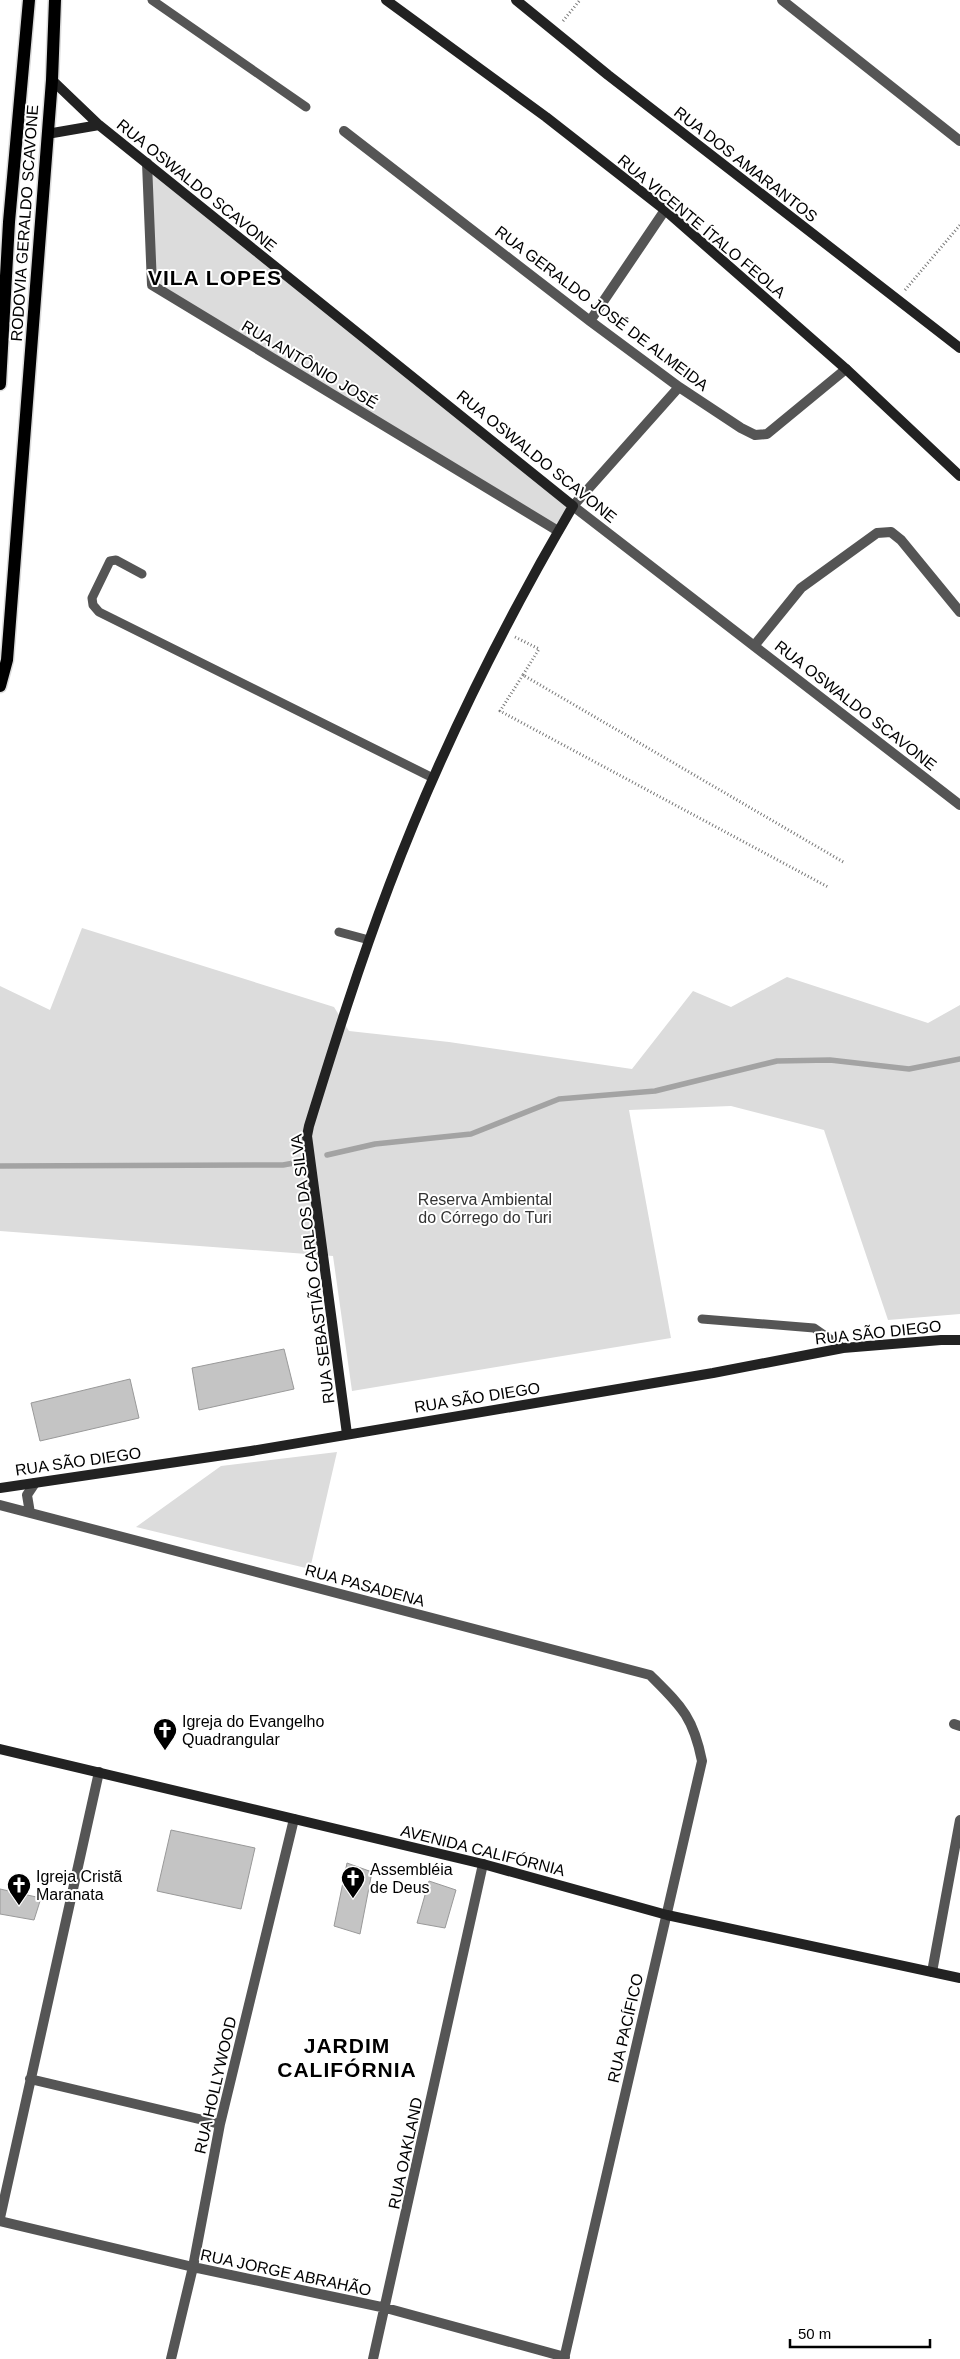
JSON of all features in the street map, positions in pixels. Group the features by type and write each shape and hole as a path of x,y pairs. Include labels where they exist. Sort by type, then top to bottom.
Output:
{"main road":[{"name":"RODOVIA GERALDO SCAVONE","path":"0,384 5,222 29,0"},
{"name":"RODOVIA GERALDO SCAVONE","path":"0,686 8,660 5,636 52,80 55,0"}],"street":[{"name":"RUA VICENTE ÍTALO FEOLA","path":"386,0 546,117 665,210 846,369 960,476"},
{"name":"RUA DOS AMARANTOS","path":"516,0 896,300 960,348"},
{"path":"782,0 960,141"},
{"name":"RUA OSWALDO SCAVONE","path":"52,80 98,126 147,163 573,506 960,805"},
{"name":"RUA OSWALDO SCAVONE","path":"47,134 98,126"},
{"name":"RUA GERALDO JOSÉ DE ALMEIDA","path":"344,131 590,321 679,386 741,428 755,435 767,434 846,369"},
{"name":"RUA ANTÔNIO JOSÉ","path":"147,163 152,285 558,531"},
{"path":"590,321 665,210"},
{"name":"RUA SEBASTIÃO CARLOS DA SILVA","path":"347,1434 308,1136 309,1126 347,1002 390,884 434,778 503,631 573,506 679,386"},
{"path":"754,646 801,588 877,533 891,532 901,540 960,612"},
{"name":"RUA SÃO DIEGO","path":"0,1488 251,1451 713,1373 843,1348 960,1340"},
{"path":"30,1513 27,1495 35,1483"},
{"name":"RUA PASADENA","path":"0,1505 650,1676 682,1707"},
{"name":"RUA PACÍFICO","path":"564,2358 702,1761 697,1736 682,1707"},
{"name":"AVENIDA CALIFÓRNIA","path":"0,1748 483,1864 667,1915 960,1978"},
{"path":"0,2220 99,1772"},
{"name":"RUA HOLLYWOOD","path":"171,2359 193,2267 220,2124 294,1819"},
{"path":"932,1972 960,1820"},
{"name":"RUA OAKLAND","path":"373,2359 386,2308 483,1864"},
{"path":"30,2079 220,2124"},
{"name":"RUA JORGE ABRAHÃO","path":"0,2220 193,2267 386,2308 564,2358"}],"lane":[{"path":"152,0 306,107"},
{"path":"142,574 116,560 110,561 92,598 93,605 99,612 434,778"},
{"path":"339,932 369,940"},
{"path":"702,1319 814,1328 843,1348"}],"path":[{"path":"554,31 580,0"},
{"path":"896,300 960,225"},
{"path":"503,631 539,649 500,711 828,887"},
{"path":"524,675 845,863"}],"green space":[{"path":"147,163 573,506 558,531 152,285"},
{"name":"Reserva Ambiental do Córrego do Turi","path":"82,928 334,1007 349,1031 449,1042 632,1069 693,991 731,1007 787,977 928,1023 960,1005 960,1314 888,1320 824,1130 731,1106 629,1110 671,1338 352,1391 333,1256 0,1231 0,986 50,1010"},
{"path":"337,1452 310,1569 136,1527 221,1466"}],"building":[{"path":"284,1349 294,1389 199,1410 192,1368"},
{"path":"130,1379 139,1418 40,1441 31,1403"},
{"path":"171,1830 255,1848 241,1909 157,1891"},
{"name":"Assembléia de Deus","path":"347,1863 372,1872 360,1934 334,1926"},
{"name":"Assembléia de Deus","path":"429,1881 456,1890 445,1928 417,1923"},
{"name":"Igreja Cristã Maranata","path":"0,1889 41,1898 34,1920 0,1914"}],"waterway":[{"path":"327,1155 375,1144 471,1134 559,1099 655,1091 777,1061 830,1060 909,1069 960,1059"},
{"path":"0,1166 283,1165 294,1163"}],"place":[{"name":"Igreja do Evangelho Quadrangular","path":"165,1751"},
{"name":"Assembléia de Deus","path":"353,1899"},
{"name":"Igreja Cristã Maranata","path":"19,1906"}],"district":[{"name":"VILA LOPES","path":"215,278"},
{"name":"JARDIM CALIFÓRNIA","path":"347,2058"}]}
